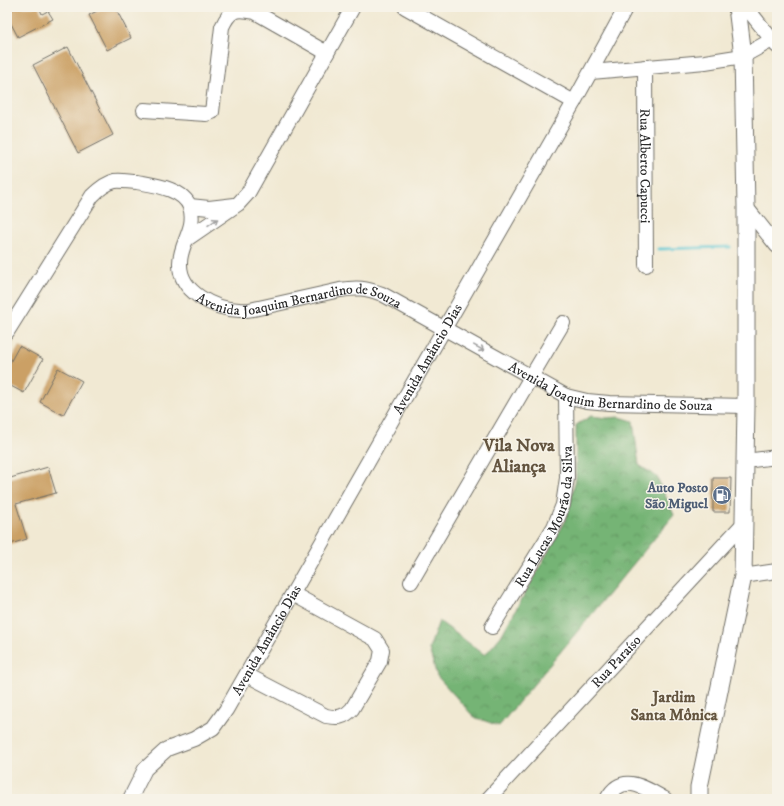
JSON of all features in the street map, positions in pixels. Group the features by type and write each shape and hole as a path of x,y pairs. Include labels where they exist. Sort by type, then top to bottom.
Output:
{"main road":[{"path":"699,799 699,787 743,576 746,406 746,207 743,56 737,7"}],"street":[{"path":"187,239 238,204 248,193 352,7"},
{"path":"405,7 574,102"},
{"name":"Avenida Amâncio Dias","path":"130,799 145,769 167,749 194,739 213,728 226,710 574,102 626,7"},
{"path":"591,72 705,62 743,56 774,43 746,7"},
{"path":"144,110 206,114 212,112 222,27 226,18 232,12 243,9 255,12 327,53"},
{"name":"Rua Alberto Capucci","path":"645,67 646,265"},
{"path":"7,332 92,196 99,189 115,181 122,181 157,185 168,188 178,194 190,206 209,208 238,204"},
{"name":"Avenida Joaquim Bernardino de Souza","path":"190,206 191,223 180,263 184,281 189,288 198,295 219,306 240,310 254,309 349,288 367,289 382,294 566,396 587,401 609,403 746,406"},
{"path":"746,207 777,246"},
{"path":"411,582 563,323"},
{"name":"Rua Lucas Mourão da Silva","path":"492,628 554,527 562,505 567,478 566,396"},
{"path":"745,461 777,457"},
{"name":"Rua Paraíso","path":"488,799 743,524"},
{"path":"743,576 777,571"},
{"path":"247,675 326,716 346,716 352,709 380,661 382,650 375,639 293,594"},
{"path":"608,799 618,786 630,783 642,786 665,799"}],"green space":[{"path":"591,416 607,418 620,417 633,421 639,465 657,477 674,515 499,726 474,717 437,676 429,649 439,621 485,655 501,636 566,520 576,478 576,425"}],"building":[{"path":"17,7 39,7 42,14 48,11 53,19 18,37 7,16 7,12"},
{"path":"105,7 115,7 131,38 107,50 89,15"},
{"path":"68,47 113,135 78,153 33,65"},
{"path":"19,346 43,359 24,393 7,384 7,368"},
{"path":"58,368 82,381 63,415 40,402"},
{"path":"48,467 56,493 16,504 27,539 7,545 7,479"},
{"name":"Auto Posto São Miguel","path":"713,478 731,478 730,512 713,512"}],"waterway":[{"path":"658,249 730,247"}],"place":[{"name":"Auto Posto São Miguel","path":"722,495"}],"district":[{"name":"Vila Nova Aliança","path":"519,455"},
{"name":"Jardim Santa Mônica","path":"674,705"}]}
